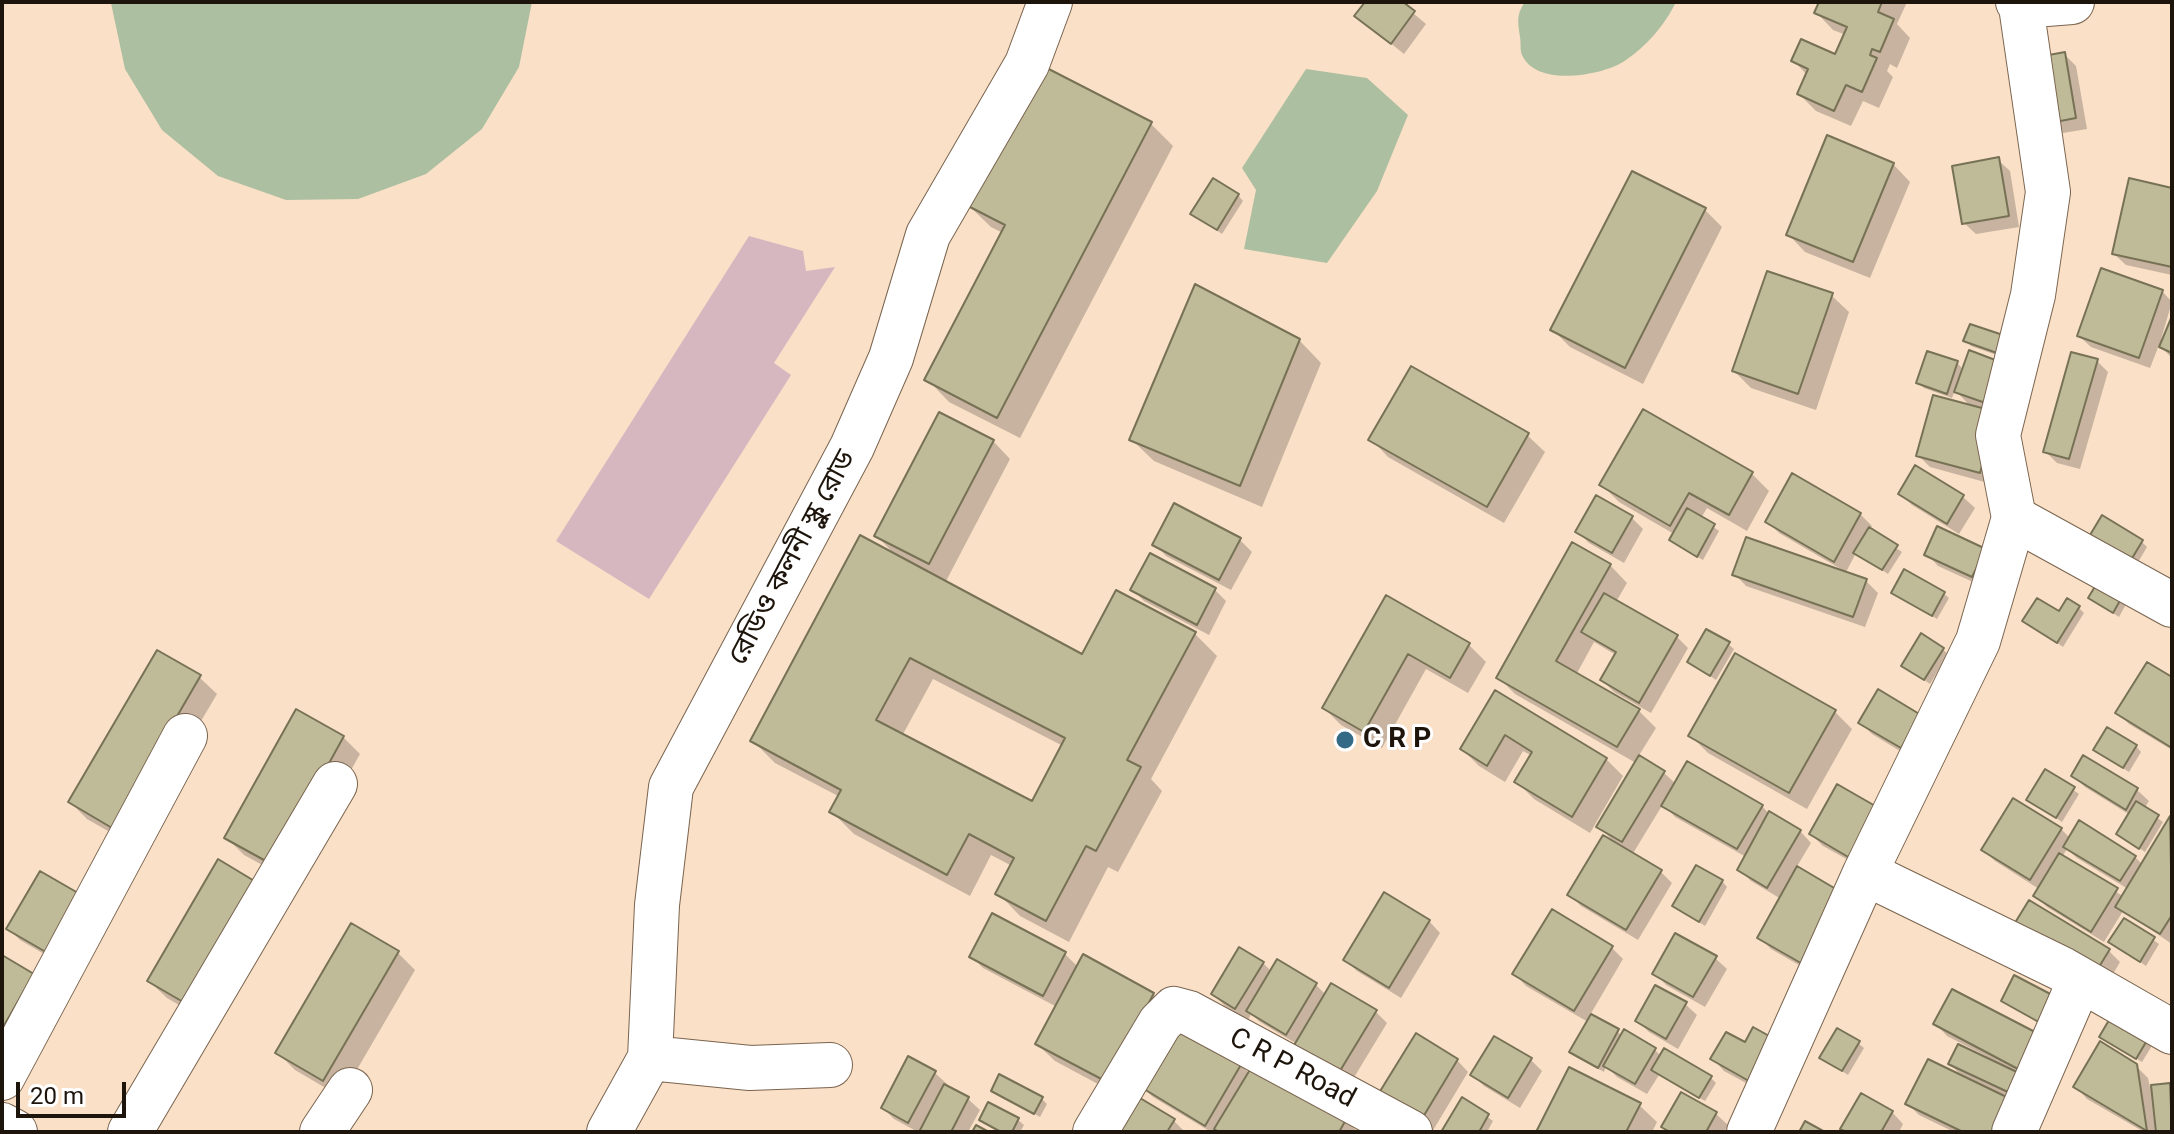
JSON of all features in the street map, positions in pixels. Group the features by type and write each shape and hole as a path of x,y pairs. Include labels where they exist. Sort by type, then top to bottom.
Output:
{"street":[{"name":"রেডিও কলনী স্কুল রোড","path":"609,1132 650,1058 657,905 671,787 852,447 891,358 928,235 1027,64 1050,2"},
{"path":"1749,1132 1865,873 1978,641 2014,518 1998,435 2033,295 2048,192 2019,4 2072,2"},
{"path":"2014,518 2172,605"},
{"path":"2,1078 185,736"},
{"path":"130,1132 335,784"},
{"path":"1865,873 2080,980 2172,1032"},
{"path":"2014,1132 2080,980"},
{"name":"C R P Road","path":"1095,1132 1160,1023 1174,1009 1189,1013 1410,1132"},
{"path":"650,1058 750,1068 830,1065"},
{"path":"322,1132 350,1090"},
{"path":"2,1125 15,1132"}],"shaded area":[{"path":"532,2 519,67 482,129 426,174 358,199 286,200 218,176 162,130 125,69 111,3"},
{"path":"1525,2 1676,2 1654,35 1623,62 1599,71 1569,76 1540,72 1529,65 1522,55 1518,19"},
{"path":"1306,69 1367,78 1408,115 1377,191 1327,263 1244,249 1256,190 1242,168"},
{"path":"749,236 803,251 806,271 835,267 774,363 791,375 649,599 556,541"}],"building":[{"path":"1365,2 1403,2 1415,11 1391,44 1354,16"},
{"path":"1819,2 1882,2 1878,12 1894,19 1880,52 1872,49 1870,55 1877,58 1862,92 1846,85 1834,111 1797,94 1808,69 1791,61 1801,39 1835,54 1847,27 1814,13"},
{"path":"2065,52 2076,118 2050,123 2038,57"},
{"path":"1039,64 1152,122 997,418 924,380 1005,225 966,205"},
{"path":"1827,135 1894,163 1853,262 1786,235"},
{"path":"1999,157 2009,216 1962,224 1952,166"},
{"path":"1632,171 1706,208 1625,368 1550,330"},
{"path":"1213,178 1239,194 1217,230 1190,214"},
{"path":"2129,178 2172,188 2172,267 2112,254"},
{"path":"2101,268 2163,290 2139,358 2077,336"},
{"path":"1767,271 1833,293 1798,394 1732,371"},
{"path":"1195,284 1300,339 1240,486 1129,440"},
{"path":"2172,316 2172,353 2159,347"},
{"path":"1970,324 2003,335 1997,353 1963,341"},
{"path":"1969,350 2011,366 1997,407 1954,392"},
{"path":"1927,351 1958,361 1947,394 1916,383"},
{"path":"2071,352 2098,359 2069,459 2043,452"},
{"path":"1411,366 1529,433 1487,507 1368,440"},
{"path":"1933,395 1997,412 1980,473 1916,456"},
{"path":"1643,409 1753,472 1729,515 1689,493 1670,526 1599,485"},
{"path":"939,412 994,440 929,564 874,536"},
{"path":"1915,465 1964,495 1947,524 1898,494"},
{"path":"1792,473 1861,513 1834,562 1765,522"},
{"path":"1596,495 1633,516 1612,553 1575,532"},
{"path":"1174,503 1241,538 1219,580 1152,545"},
{"path":"1687,508 1715,524 1697,557 1669,540"},
{"path":"2102,515 2143,540 2131,560 2090,535"},
{"path":"1937,526 1986,549 1972,577 1924,555"},
{"path":"1869,527 1898,545 1882,570 1853,553"},
{"path":"860,535 1082,654 1116,590 1196,632 1127,760 1141,767 1096,851 1086,846 1046,921 995,894 1014,858 969,834 947,875 829,812 841,790 750,741","holes":["910,658 1065,738 1032,801 876,720"]},
{"path":"1746,537 1867,579 1853,617 1732,575"},
{"path":"1572,542 1611,564 1556,661 1640,709 1617,747 1496,678"},
{"path":"1150,553 1216,588 1197,625 1130,590"},
{"path":"1904,569 1945,592 1932,616 1891,593"},
{"path":"2102,575 2126,590 2113,613 2088,598"},
{"path":"1604,593 1678,635 1639,703 1600,680 1616,652 1581,632"},
{"path":"1386,595 1470,643 1450,678 1408,654 1364,732 1322,708"},
{"path":"2037,598 2059,611 2067,598 2080,606 2057,643 2022,621"},
{"path":"1706,629 1730,642 1710,676 1687,662"},
{"path":"1921,633 1944,648 1924,680 1901,666"},
{"path":"157,650 201,675 112,828 68,802"},
{"path":"1735,653 1836,710 1789,793 1688,736"},
{"path":"2147,662 2172,677 2172,748 2115,713"},
{"path":"1878,689 1921,715 1901,748 1858,723"},
{"path":"1495,690 1607,758 1572,817 1514,782 1532,752 1505,735 1487,766 1460,749"},
{"path":"296,709 344,736 273,865 224,838"},
{"path":"2107,727 2137,745 2123,768 2093,750"},
{"path":"1639,755 1665,771 1622,842 1596,827"},
{"path":"2083,755 2138,788 2126,810 2071,776"},
{"path":"1687,761 1763,805 1737,849 1661,806"},
{"path":"2045,769 2075,787 2056,818 2026,800"},
{"path":"1837,784 1884,811 1855,861 1809,834"},
{"path":"2013,798 2062,828 2030,880 1981,850"},
{"path":"2136,801 2159,815 2139,849 2116,834"},
{"path":"1769,811 1801,830 1767,888 1737,870"},
{"path":"2170,816 2172,915 2160,934 2115,907"},
{"path":"2079,820 2136,856 2120,881 2063,847"},
{"path":"1603,835 1662,870 1626,930 1567,895"},
{"path":"2059,853 2118,888 2091,932 2033,896"},
{"path":"218,859 261,885 190,1006 147,981"},
{"path":"1696,865 1723,880 1699,922 1672,906"},
{"path":"1797,866 1846,895 1806,966 1757,938"},
{"path":"40,871 85,897 51,955 6,929"},
{"path":"1384,892 1430,920 1389,988 1343,960"},
{"path":"2029,900 2110,949 2094,975 2013,926"},
{"path":"1552,909 1613,946 1574,1011 1512,974"},
{"path":"992,913 1066,952 1043,996 969,957"},
{"path":"2124,918 2155,937 2140,962 2108,942"},
{"path":"351,923 399,951 323,1081 275,1053"},
{"path":"1675,933 1717,956 1693,997 1652,974"},
{"path":"1239,947 1264,962 1235,1009 1211,994"},
{"path":"1083,954 1154,993 1107,1082 1035,1044"},
{"path":"2,955 34,974 2,1029"},
{"path":"1277,959 1317,983 1286,1035 1246,1011"},
{"path":"2014,975 2058,998 2044,1025 2001,1001"},
{"path":"1331,983 1377,1010 1332,1084 1287,1057"},
{"path":"1655,985 1687,1002 1666,1039 1635,1021"},
{"path":"1952,989 2037,1033 2018,1069 1933,1024"},
{"path":"1591,1014 1619,1029 1598,1068 1569,1052"},
{"path":"2112,1015 2149,1037 2136,1059 2099,1037"},
{"path":"1176,1023 1242,1063 1205,1126 1139,1086"},
{"path":"1753,1027 1780,1042 1756,1085 1710,1059 1726,1032 1745,1042"},
{"path":"1837,1028 1860,1041 1842,1071 1819,1058"},
{"path":"1624,1029 1656,1048 1635,1084 1603,1066"},
{"path":"1416,1033 1458,1059 1417,1127 1374,1101"},
{"path":"1494,1036 1532,1058 1508,1098 1470,1075"},
{"path":"2100,1041 2137,1064 2147,1131 2073,1087"},
{"path":"1958,1044 2019,1073 2010,1093 1948,1064"},
{"path":"1664,1048 1712,1076 1699,1098 1651,1070"},
{"path":"908,1056 936,1071 908,1123 881,1108"},
{"path":"1928,1059 2019,1103 2004,1132 1963,1132 1905,1104"},
{"path":"1254,1063 1347,1118 1339,1132 1219,1132 1214,1129"},
{"path":"1569,1067 1641,1103 1626,1132 1536,1132"},
{"path":"999,1074 1043,1097 1034,1114 991,1091"},
{"path":"2170,1083 2172,1132 2156,1132 2151,1085"},
{"path":"944,1084 969,1097 951,1132 919,1132"},
{"path":"1681,1092 1717,1112 1706,1132 1670,1132 1661,1127"},
{"path":"1861,1093 1893,1111 1881,1132 1846,1132 1840,1129"},
{"path":"1462,1097 1489,1114 1479,1132 1441,1132"},
{"path":"1140,1098 1175,1119 1167,1132 1120,1132"},
{"path":"988,1102 1019,1118 1012,1132 1001,1132 979,1120"},
{"path":"1805,1121 1825,1132 1799,1132"},
{"path":"976,1125 989,1132 972,1132"}],"place":[{"name":"C R P","path":"1345,740"}]}
